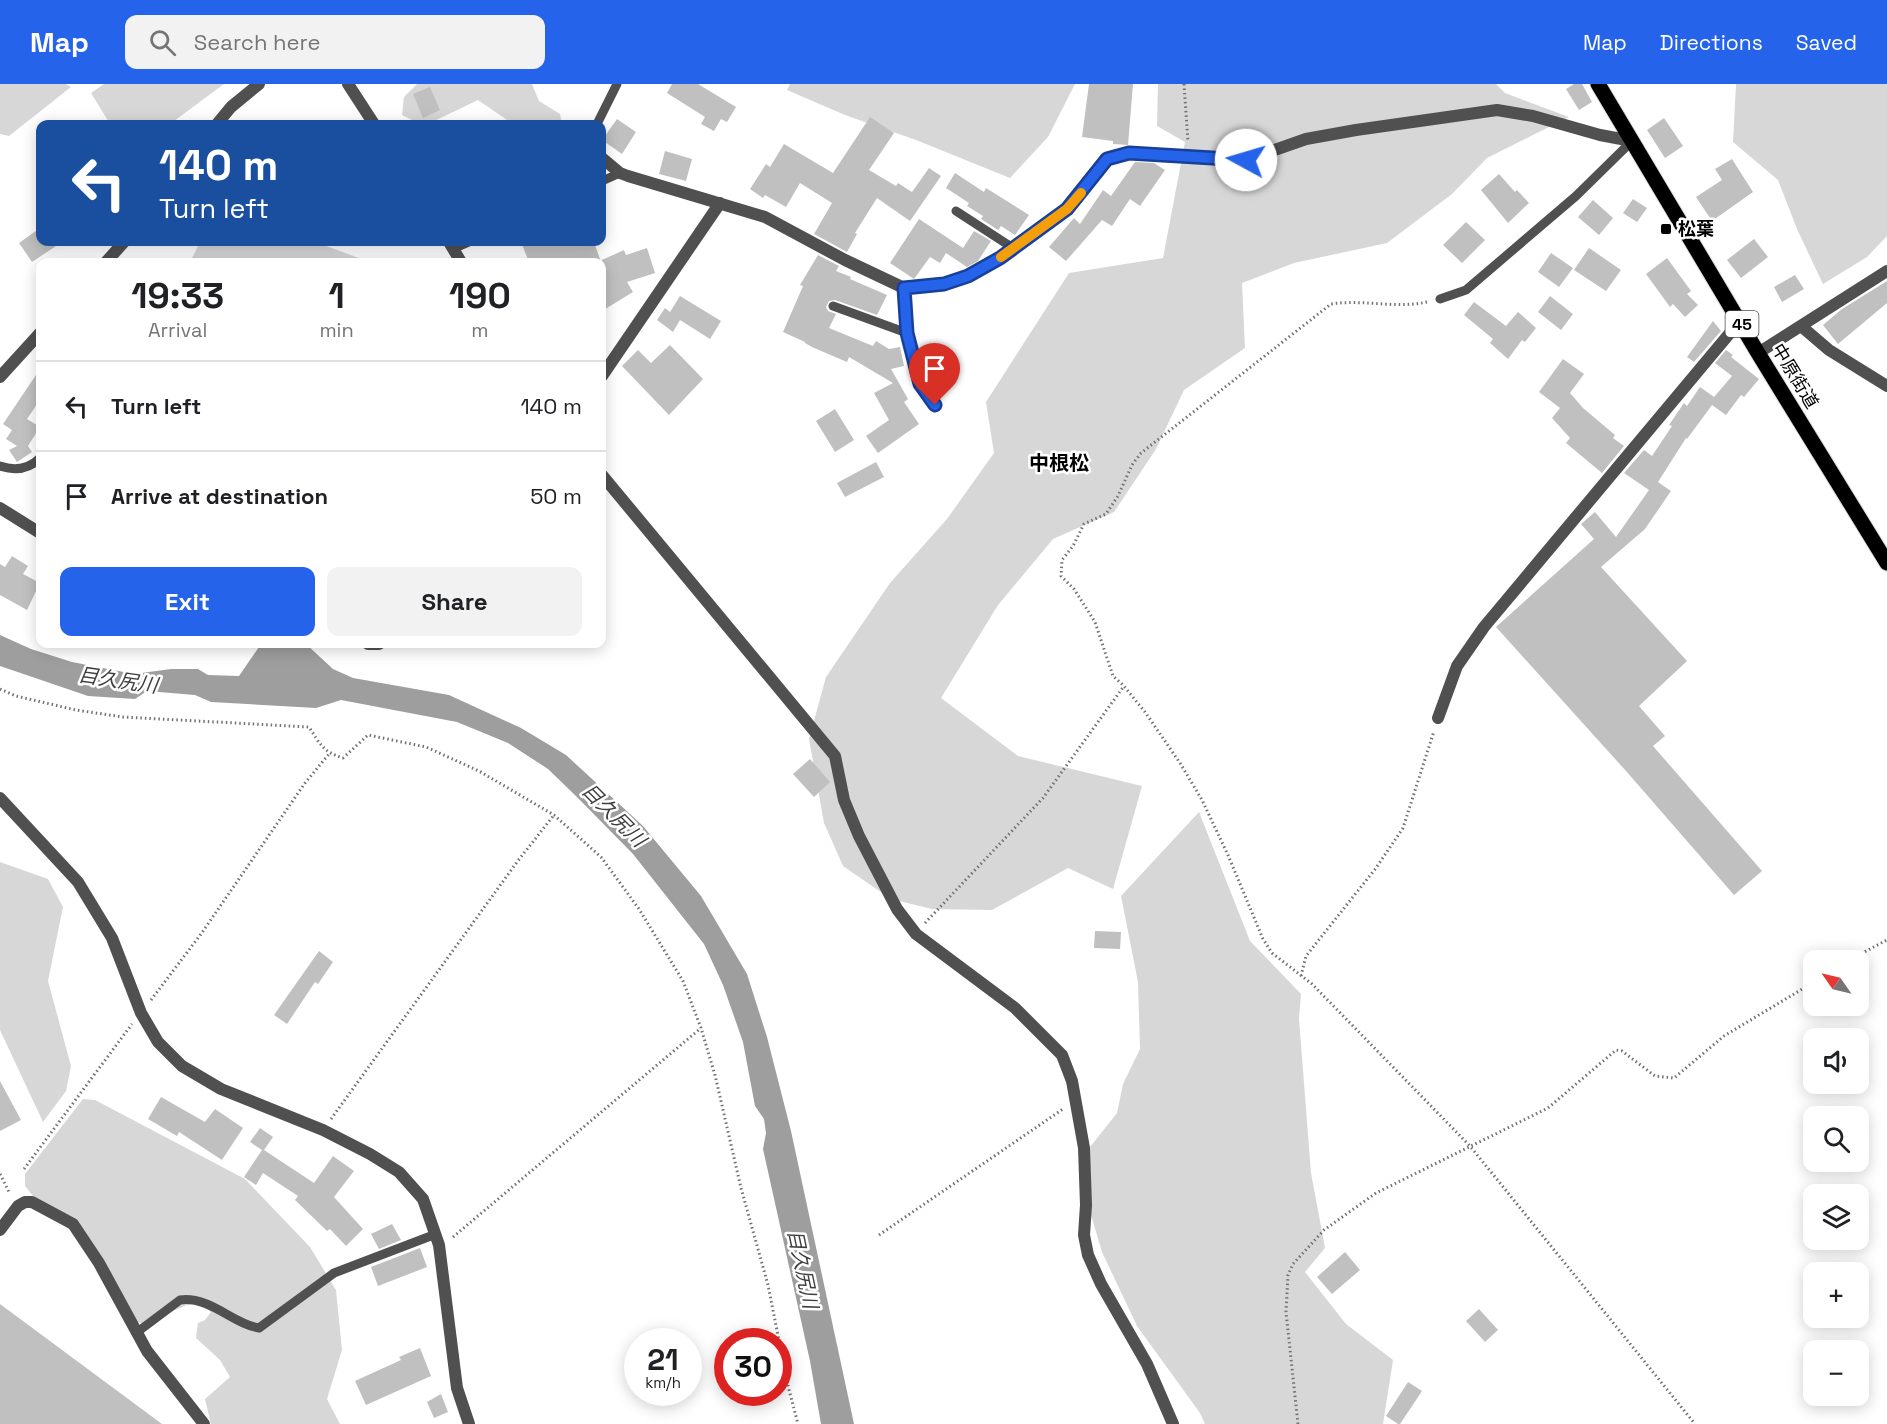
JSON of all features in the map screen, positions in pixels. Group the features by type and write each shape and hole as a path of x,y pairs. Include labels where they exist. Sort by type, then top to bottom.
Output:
{"main road":[{"name":"中原街道","path":"1598,84 1887,563"}],"street":[{"path":"220,120 231,107 259,84"},
{"path":"348,84 371,120"},
{"path":"606,161 620,172 765,217 844,260 904,288 944,284 968,276 1000,258 1067,209 1107,159 1129,153 1246,160 1306,139 1497,111 1533,116 1600,135 1632,141"},
{"path":"606,370 720,202"},
{"path":"110,258 120,246"},
{"path":"1758,352 1887,271"},
{"path":"1438,718 1457,666 1484,627 1740,321"},
{"path":"1801,326 1829,350 1887,386"},
{"path":"0,377 36,337"},
{"path":"606,480 835,756 844,800 859,836 897,909 916,934 1015,1008 1062,1055 1072,1081 1084,1148 1086,1205 1084,1234 1089,1255 1101,1284 1147,1364 1173,1424"},
{"path":"0,508 36,530"},
{"path":"0,798 78,882 112,938 141,1013 158,1042 182,1066 220,1089 323,1130 370,1154 399,1172 423,1199 437,1239 457,1388 469,1424"},
{"path":"0,1230 18,1206 25,1202 32,1202 73,1224 99,1263 147,1351 204,1424"}],"lane":[{"path":"599,120 618,84"},
{"path":"1440,299 1466,290 1576,196 1632,141"},
{"path":"606,179 620,172"},
{"path":"956,211 1013,248"},
{"path":"904,288 907,333 920,384 935,405"},
{"path":"833,306 907,333"},
{"path":"0,466 9,469 24,468 36,460"},
{"path":"136,1333 180,1300 188,1299 222,1310 249,1326 259,1328 334,1273 437,1239"}],"path":[{"path":"1184,84 1189,156"},
{"path":"1440,299 1415,305 1349,301 1331,304 1141,453 1132,465 1118,496 1106,514 1084,524 1073,546 1062,560 1061,576 1074,588 1095,622 1113,675 1124,686 1180,762 1202,800 1263,939 1272,953 1312,984 1470,1146 1695,1424"},
{"path":"916,934 1042,798 1124,686"},
{"path":"0,689 76,710 123,717 309,727 329,754 343,758 368,735 426,747 479,771 554,815 602,857 639,909 683,981 701,1028 768,1285 798,1424"},
{"path":"1301,976 1305,956 1376,868 1403,828 1438,718"},
{"path":"24,1169 201,934 299,792 329,754"},
{"path":"323,1130 517,862 554,815"},
{"path":"1868,950 1887,940"},
{"path":"1298,1424 1287,1312 1288,1275 1293,1264 1324,1230 1366,1199 1548,1108 1616,1050 1655,1076 1674,1078 1724,1036 1803,988"},
{"path":"437,1239 449,1240 701,1028"},
{"path":"879,1235 1074,1101"},
{"path":"0,1174 9,1192 4,1198"}],"shaded area":[{"path":"0,84 66,84 71,87 9,136 0,134"},
{"path":"104,84 224,84 175,120 108,120 91,93"},
{"path":"417,84 532,84 539,101 560,114 561,120 507,120 478,100 436,120 412,120 402,115 404,97"},
{"path":"790,84 1075,84 1048,137 1010,178 916,140 845,115 787,90"},
{"path":"1158,84 1496,84 1505,93 1569,117 1487,158 1452,194 1387,243 1294,263 1242,283 1245,348 1184,390 1156,449 1114,512 1053,539 998,605 941,698 1018,756 1142,786 1113,889 1068,868 992,910 932,909 891,899 843,866 824,823 809,739 826,677 890,583 947,519 994,453 986,402 1069,273 1163,258 1185,142 1157,126"},
{"path":"1736,84 1887,84 1887,236 1867,257 1823,284 1797,229 1778,180 1733,142"},
{"path":"198,246 326,246 359,258 192,258"},
{"path":"1199,812 1250,941 1301,994 1299,1019 1311,1173 1325,1248 1305,1272 1346,1324 1393,1360 1383,1424 1205,1424 1200,1413 1137,1326 1102,1252 1086,1198 1090,1147 1117,1113 1123,1084 1140,1049 1138,982 1121,896"},
{"path":"0,862 48,879 63,907 48,981 71,1066 66,1091 43,1122 0,1030"},
{"path":"83,1099 95,1100 245,1179 310,1247 336,1290 342,1350 327,1399 340,1424 211,1424 205,1399 230,1377 220,1360 196,1338 198,1323 205,1320 211,1312 198,1303 187,1305 143,1324 129,1319 74,1227 37,1201 25,1186 25,1174"}],"water":[{"name":"目久尻川","path":"0,635 31,649 72,662 134,674 171,669 198,669 208,675 239,676 258,648 310,648 333,669 353,678 449,695 521,728 566,755 643,826 701,896 747,974 767,1037 791,1131 854,1424 821,1424 810,1361 763,1149 766,1133 764,1119 755,1106 743,1042 723,985 704,944 633,854 548,769 508,743 457,722 341,700 316,708 211,702 195,695 147,691 135,699 88,696 0,666"}],"building":[{"path":"672,84 698,84 736,107 727,122 721,119 714,131 701,124 705,117 667,93"},
{"path":"1089,84 1133,84 1128,145 1082,137"},
{"path":"1574,84 1582,84 1592,102 1579,110 1566,89"},
{"path":"430,87 440,110 423,118 413,94"},
{"path":"870,117 894,133 869,170 896,186 898,183 912,192 929,168 941,176 910,221 877,198 855,233 857,234 847,252 814,234 832,203 800,183 786,207 765,195 763,198 750,189 766,164 770,167 784,144 833,173"},
{"path":"1664,118 1683,146 1665,158 1647,130"},
{"path":"617,119 636,132 622,154 606,143 606,134"},
{"path":"665,151 692,159 686,181 659,174"},
{"path":"1732,159 1753,192 1712,221 1696,197 1722,180 1715,169"},
{"path":"1135,162 1154,163 1165,170 1140,206 1130,199 1112,226 1102,220 1066,261 1049,247 1074,218 1080,224 1103,190 1111,196"},
{"path":"955,173 984,192 986,188 1029,215 1015,235 1001,226 998,230 981,219 983,216 967,206 969,203 946,188"},
{"path":"1499,174 1515,192 1517,190 1529,203 1508,223 1481,190"},
{"path":"1633,199 1647,208 1637,222 1623,213"},
{"path":"1593,200 1613,218 1599,235 1578,217"},
{"path":"919,219 963,248 974,231 991,241 978,261 967,267 946,253 940,263 930,257 914,279 890,263"},
{"path":"1466,222 1485,240 1462,263 1443,245"},
{"path":"36,231 36,246 56,246 32,262 19,243"},
{"path":"1754,239 1768,257 1741,278 1727,260"},
{"path":"523,246 595,246 600,258 527,258"},
{"path":"647,248 655,273 627,282 633,292 606,309 606,258 624,250 626,255"},
{"path":"1589,248 1621,270 1606,291 1574,270"},
{"path":"1551,253 1573,268 1559,287 1538,272"},
{"path":"818,255 839,266 836,271 887,295 877,315 835,300 829,301 826,307 828,311 836,314 829,328 873,346 876,341 889,349 900,347 904,366 891,369 908,399 904,402 919,424 878,453 866,436 889,420 874,393 893,383 849,357 847,362 783,332 803,286 800,285"},
{"path":"1667,258 1691,291 1687,294 1698,305 1685,317 1673,304 1670,307 1646,274"},
{"path":"1795,275 1804,289 1782,302 1774,287"},
{"path":"1887,281 1887,303 1838,344 1823,325 1842,309"},
{"path":"680,296 721,321 710,339 680,320 673,332 657,320 665,308 670,312"},
{"path":"1550,296 1573,314 1561,330 1538,312"},
{"path":"1474,302 1506,326 1518,312 1536,328 1525,342 1522,340 1508,359 1490,343 1493,339 1464,315"},
{"path":"1713,321 1721,331 1694,362 1687,357"},
{"path":"670,345 703,379 669,415 622,366 638,350 651,363"},
{"path":"1726,350 1733,355 1731,357 1759,379 1744,397 1741,395 1726,415 1712,405 1686,438 1658,482 1671,491 1645,529 1601,567 1687,661 1639,706 1665,736 1653,746 1762,871 1734,895 1496,627 1594,539 1581,524 1595,512 1616,537 1649,490 1624,473 1644,450 1652,456 1684,403 1687,406 1700,387 1714,397 1732,376 1715,363"},
{"path":"1563,359 1584,374 1570,393 1583,408 1615,435 1613,438 1624,446 1602,473 1566,443 1570,438 1552,418 1560,408 1539,392"},
{"path":"36,375 36,406 27,419 36,425 36,433 28,446 32,452 17,462 9,450 17,446 6,439 12,430 3,424"},
{"path":"835,409 854,440 835,452 816,421"},
{"path":"876,462 884,477 845,497 837,483"},
{"path":"12,556 28,566 23,574 36,581 36,591 27,610 0,595 0,564 5,567"},
{"path":"810,759 830,782 814,797 793,774"},
{"path":"1095,931 1121,932 1120,949 1094,948"},
{"path":"319,951 333,962 318,984 315,982 287,1024 274,1015"},
{"path":"0,1081 21,1120 0,1131"},
{"path":"161,1097 205,1122 215,1109 243,1128 222,1160 179,1132 177,1136 148,1119"},
{"path":"260,1128 273,1137 264,1150 314,1183 333,1156 354,1171 334,1197 363,1229 346,1246 330,1229 327,1231 295,1200 298,1196 263,1173 256,1185 244,1177 262,1150 250,1142"},
{"path":"392,1224 401,1240 379,1249 371,1234"},
{"path":"420,1248 427,1267 378,1286 371,1267"},
{"path":"1345,1252 1360,1270 1332,1294 1317,1277"},
{"path":"0,1304 162,1424 0,1424"},
{"path":"1479,1309 1498,1330 1485,1342 1466,1321"},
{"path":"420,1348 431,1376 366,1405 355,1381 401,1360 399,1357"},
{"path":"1408,1382 1422,1391 1398,1424 1386,1416"},
{"path":"441,1394 448,1412 434,1418 427,1402"}],"slow traffic":[{"path":"1001,257 1067,209 1081,193"}],"place":[{"name":"松葉","path":"1666,229"}],"district":[{"name":"中根松","path":"1059,463"}],"route":[{"path":"935,405 920,384 907,333 904,288 944,284 968,276 1000,258 1067,209 1107,159 1129,153 1246,160"}]}
